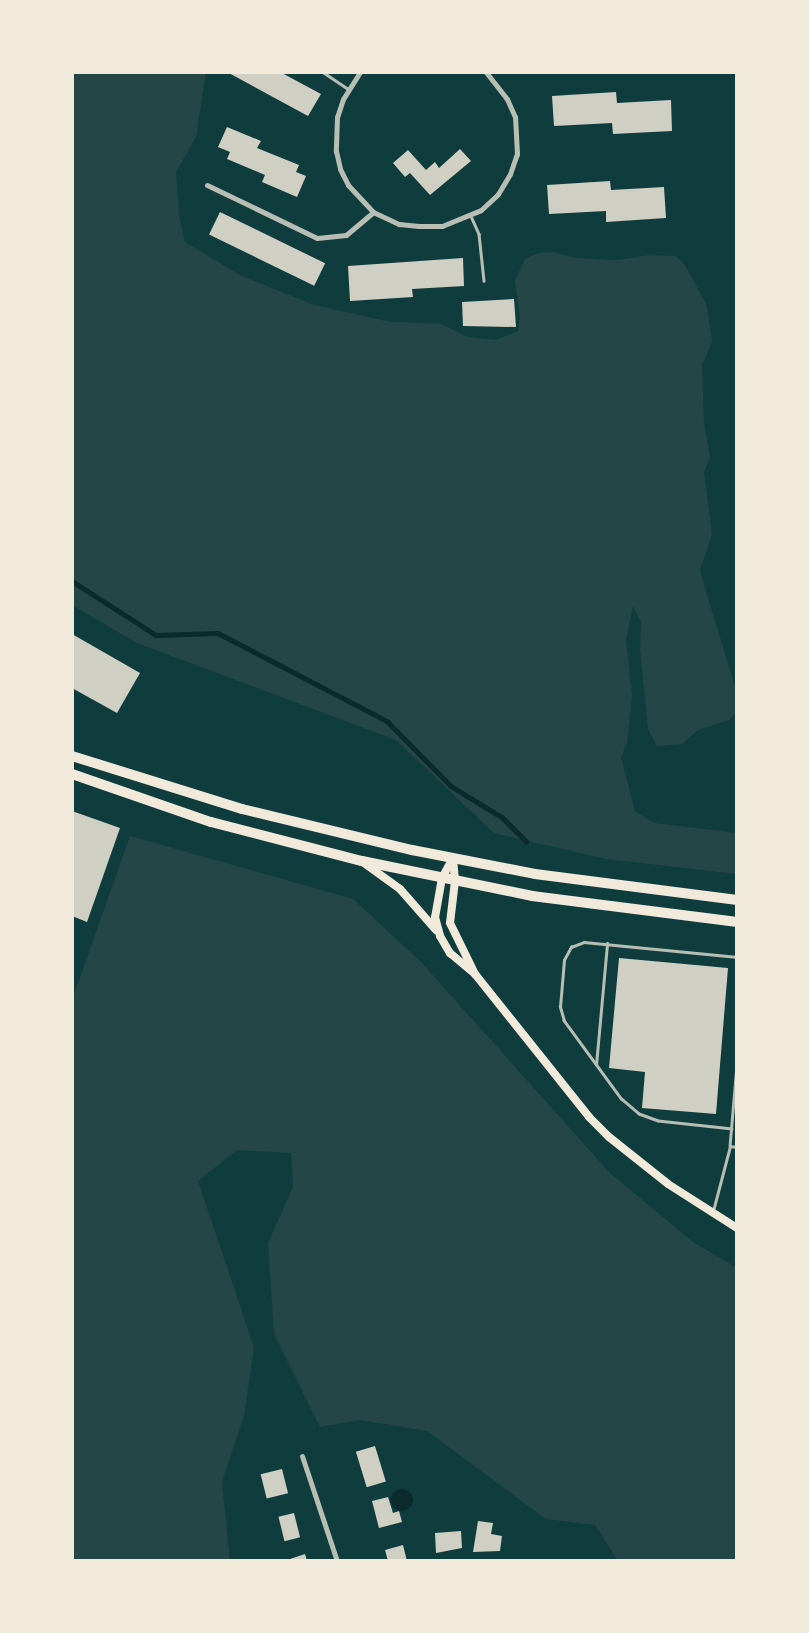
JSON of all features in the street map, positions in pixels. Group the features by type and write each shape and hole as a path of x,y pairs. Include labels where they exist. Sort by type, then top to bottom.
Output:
{"highway":[{"path":"72,756 242,809 453,858 604,884 737,900"},
{"path":"72,774 211,822 362,861 455,881 601,906 737,922"}],"main road":[{"path":"440,936 435,917 442,878 453,858"},
{"path":"453,858 455,881 450,923 475,974 589,1117 609,1137 647,1169 737,1228"},
{"path":"362,861 413,902 457,961 475,974"}],"street":[{"path":"360,72 348,89 337,117 336,151 348,185 373,212 399,224 419,226 442,226 471,216 498,194 517,154 515,117 508,99 486,72"},
{"path":"207,185 317,238 329,240 346,235 373,212"},
{"path":"302,1456 337,1561"}],"lane":[{"path":"323,72 348,89"},
{"path":"471,216 479,234 484,281"},
{"path":"732,1129 658,1121 639,1114 621,1098 596,1065 564,1021 560,1007 565,960 571,947 584,942 607,942 737,957"},
{"path":"596,1065 607,942"},
{"path":"713,1213 730,1146 737,1065"},
{"path":"730,1146 737,1147"}],"shaded area":[{"path":"72,72 206,72 196,137 176,172 179,215 185,242 240,275 311,304 390,322 439,323 468,337 496,340 518,331 520,317 515,280 525,259 538,253 554,252 574,258 618,260 649,255 676,256 685,265 707,306 712,342 702,365 704,422 710,457 704,472 712,534 700,571 735,687 737,711 729,720 698,730 682,744 657,746 648,729 640,649 641,622 633,606 626,640 632,694 627,743 621,757 635,811 654,823 737,833 737,874 606,859 494,833 396,740 137,643 72,605"},
{"path":"130,836 353,899 421,962 610,1173 693,1242 737,1268 737,1561 618,1561 595,1525 546,1519 427,1431 360,1420 320,1427 274,1334 268,1243 293,1187 291,1153 237,1150 198,1181 254,1347 244,1416 222,1482 230,1561 72,1561 72,1000"},
{"path":"402,1489 410,1492 413,1500 410,1508 402,1511 394,1508 391,1500 394,1492"}],"building":[{"path":"227,72 280,72 321,94 308,116"},
{"path":"616,92 617,103 671,100 672,131 613,134 612,123 554,126 552,96"},
{"path":"227,127 261,141 257,148 299,165 296,172 306,176 297,197 262,182 265,175 227,159 230,152 218,147"},
{"path":"460,149 471,161 430,195 410,173 405,177 393,163 408,150 426,170 435,162 439,168"},
{"path":"610,181 611,190 664,187 666,218 606,222 606,211 549,214 547,185"},
{"path":"220,212 325,263 314,286 209,234"},
{"path":"463,258 464,286 412,289 413,297 350,301 348,266"},
{"path":"514,299 516,327 463,326 462,302"},
{"path":"72,634 140,673 117,713 72,688"},
{"path":"72,811 120,828 87,922 72,916"},
{"path":"619,958 728,968 716,1114 642,1108 645,1072 609,1068"},
{"path":"375,1446 386,1481 367,1487 356,1452"},
{"path":"282,1469 288,1493 267,1499 261,1474"},
{"path":"388,1497 393,1513 399,1511 402,1522 379,1528 372,1501"},
{"path":"294,1513 300,1537 285,1541 278,1517"},
{"path":"478,1521 493,1523 491,1534 502,1536 500,1551 473,1552"},
{"path":"461,1531 462,1548 436,1553 435,1533"},
{"path":"403,1545 407,1561 388,1561 385,1550"},
{"path":"305,1554 307,1561 284,1561"}],"waterway":[{"path":"72,581 156,635 218,633 387,721 451,786 503,818 526,841"}]}
